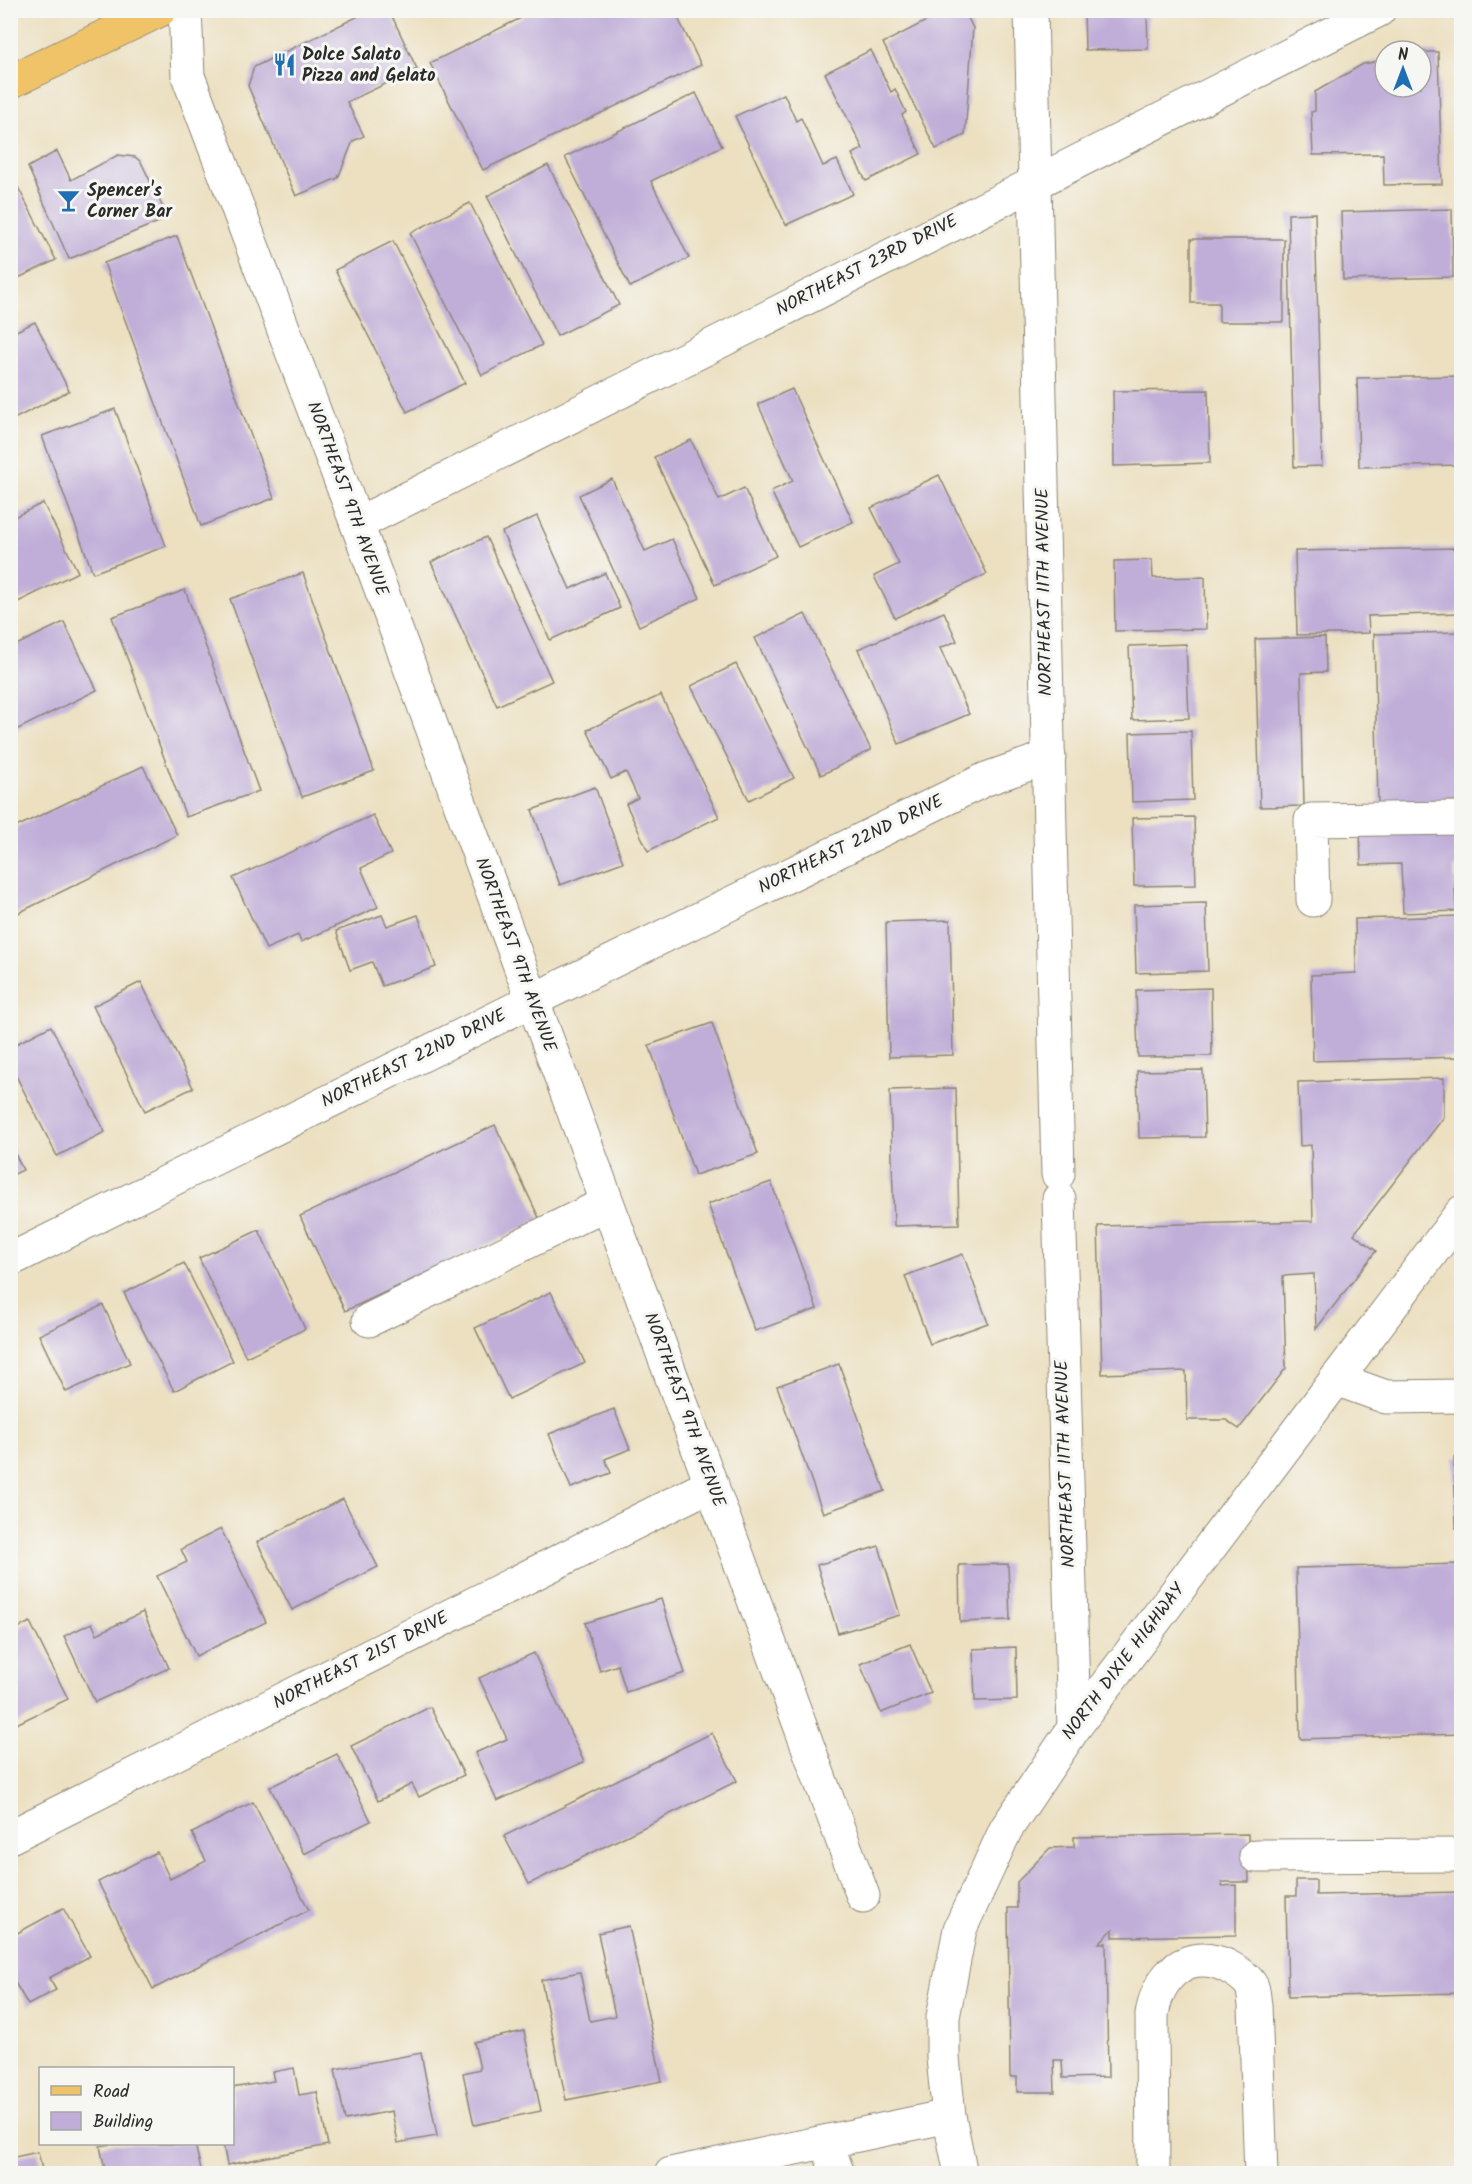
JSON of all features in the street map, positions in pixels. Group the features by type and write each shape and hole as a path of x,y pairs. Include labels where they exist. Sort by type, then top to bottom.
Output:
{"main road":[{"path":"10,82 160,10"}],"street":[{"name":"NORTHEAST 9TH AVENUE","path":"185,10 188,76 357,524 531,1001 863,1896"},
{"name":"NORTHEAST 11TH AVENUE","path":"1032,10 1058,1186 1074,1728"},
{"name":"NORTHEAST 23RD DRIVE","path":"357,524 1379,10"},
{"name":"NORTHEAST 22ND DRIVE","path":"10,1260 531,1001 986,779 1049,757"},
{"path":"1313,900 1311,820 1461,818"},
{"path":"369,1320 607,1203"},
{"name":"NORTH DIXIE HIGHWAY","path":"961,2174 949,2116 943,2058 943,2017 960,1929 1006,1829 1074,1728 1461,1212"},
{"path":"1336,1379 1386,1397 1461,1396"},
{"name":"NORTHEAST 21ST DRIVE","path":"10,1837 712,1484"},
{"path":"1256,1856 1461,1855"},
{"path":"1153,2174 1152,2015 1155,1997 1162,1982 1173,1971 1187,1963 1205,1961 1223,1964 1239,1972 1251,1987 1255,2005 1261,2174"},
{"path":"671,2174 719,2169 826,2142 949,2116"},
{"path":"826,2142 838,2174"}],"building":[{"path":"371,10 389,10 417,69 347,102 364,136 353,141 338,178 296,196 248,86 254,67"},
{"path":"537,10 674,10 701,65 483,170 430,63"},
{"path":"948,10 964,10 973,28 965,135 936,149 883,43"},
{"path":"1084,10 1147,10 1148,49 1085,50"},
{"path":"871,50 891,92 895,89 906,112 902,115 921,154 866,181 852,154 863,149 825,73"},
{"path":"1433,52 1438,52 1442,184 1384,185 1383,154 1313,155 1311,112 1315,111 1315,92 1363,64 1373,62 1373,99 1433,99"},
{"path":"696,93 722,146 651,181 689,258 630,287 565,157"},
{"path":"784,94 796,121 801,118 823,166 837,160 853,194 786,225 735,116"},
{"path":"57,151 71,180 118,155 135,157 141,162 168,218 69,259 28,167"},
{"path":"548,165 619,305 557,336 487,196"},
{"path":"10,172 56,260 10,282"},
{"path":"470,203 542,345 482,375 410,233"},
{"path":"1452,209 1453,277 1343,280 1341,212"},
{"path":"1315,213 1322,466 1294,467 1288,214"},
{"path":"177,236 274,498 201,526 104,263"},
{"path":"1191,239 1284,239 1284,322 1219,322 1219,303 1191,303"},
{"path":"393,241 465,383 407,412 335,270"},
{"path":"35,322 69,391 10,421 10,334"},
{"path":"1462,376 1462,465 1359,467 1357,378"},
{"path":"792,389 853,522 798,547 771,491 793,481 758,404"},
{"path":"1208,390 1210,463 1114,466 1113,391"},
{"path":"115,409 166,546 93,573 42,436"},
{"path":"691,440 719,500 744,488 776,556 715,585 654,457"},
{"path":"939,475 987,574 895,618 874,576 899,564 871,508"},
{"path":"612,479 645,551 672,539 700,598 639,626 579,495"},
{"path":"43,503 78,572 10,606 10,519"},
{"path":"537,516 570,589 605,573 620,608 550,640 502,532"},
{"path":"486,537 552,681 497,706 431,562"},
{"path":"1459,548 1461,613 1368,616 1369,633 1297,635 1295,551"},
{"path":"1152,560 1153,578 1205,577 1206,629 1115,631 1114,561"},
{"path":"303,573 374,771 302,797 230,599"},
{"path":"185,590 259,791 186,817 112,617"},
{"path":"944,612 957,641 940,648 969,714 899,744 858,649"},
{"path":"805,614 871,750 821,775 755,638"},
{"path":"64,622 97,690 10,733 10,648"},
{"path":"1462,632 1462,801 1378,804 1374,634"},
{"path":"1325,637 1326,672 1301,673 1304,806 1260,807 1255,639"},
{"path":"1186,644 1189,718 1132,720 1129,646"},
{"path":"736,664 794,778 749,800 691,686"},
{"path":"661,695 719,817 648,851 626,804 638,798 626,772 611,779 587,730"},
{"path":"1191,731 1193,800 1132,802 1130,733"},
{"path":"143,766 177,835 10,917 10,830"},
{"path":"595,787 623,862 560,885 532,810"},
{"path":"373,815 391,854 361,868 378,907 301,942 298,935 266,949 233,878"},
{"path":"1194,817 1196,885 1134,886 1132,818"},
{"path":"1462,827 1462,867 1454,867 1456,911 1403,913 1401,864 1361,865 1360,830"},
{"path":"1206,903 1208,971 1136,973 1134,905"},
{"path":"382,915 387,926 418,915 436,967 382,986 372,962 350,970 336,931"},
{"path":"1462,916 1462,1057 1313,1061 1311,975 1356,973 1355,919"},
{"path":"950,920 953,1055 889,1057 886,922"},
{"path":"141,982 193,1088 145,1111 93,1006"},
{"path":"1211,988 1212,1056 1138,1057 1136,990"},
{"path":"712,1023 758,1154 695,1175 649,1045"},
{"path":"51,1026 105,1132 57,1156 10,1064 10,1047"},
{"path":"1203,1070 1205,1137 1139,1138 1137,1071"},
{"path":"1444,1078 1444,1117 1354,1234 1376,1251 1316,1329 1314,1274 1283,1276 1286,1368 1239,1429 1226,1420 1187,1420 1186,1371 1102,1374 1098,1226 1313,1221 1311,1145 1300,1146 1298,1082"},
{"path":"956,1088 959,1224 894,1226 890,1090"},
{"path":"495,1125 540,1220 345,1311 300,1216"},
{"path":"10,1144 23,1170 10,1176"},
{"path":"771,1182 817,1309 755,1331 708,1204"},
{"path":"259,1230 305,1329 246,1357 199,1258"},
{"path":"963,1254 988,1323 930,1344 905,1276"},
{"path":"184,1263 233,1361 174,1391 124,1293"},
{"path":"551,1292 585,1363 509,1399 475,1328"},
{"path":"103,1305 130,1363 66,1392 39,1335"},
{"path":"839,1364 885,1491 823,1513 777,1386"},
{"path":"614,1409 630,1449 605,1459 611,1473 571,1488 549,1434"},
{"path":"1454,1457 1462,1457 1462,1527 1456,1528"},
{"path":"343,1499 378,1567 292,1610 257,1542"},
{"path":"221,1529 266,1622 196,1656 157,1576 187,1562 181,1549"},
{"path":"879,1546 900,1615 838,1633 817,1565"},
{"path":"1008,1564 1010,1620 960,1622 959,1565"},
{"path":"1462,1564 1462,1734 1300,1739 1296,1568"},
{"path":"661,1599 685,1673 626,1692 618,1665 600,1671 585,1623"},
{"path":"143,1612 169,1668 95,1702 64,1636 92,1623 97,1634"},
{"path":"30,1622 68,1699 10,1727 10,1632"},
{"path":"910,1644 931,1693 881,1713 860,1664"},
{"path":"1016,1647 1017,1700 975,1701 973,1649"},
{"path":"534,1653 584,1762 497,1801 475,1753 507,1739 479,1678"},
{"path":"430,1707 464,1775 419,1797 412,1784 378,1801 351,1746"},
{"path":"712,1733 737,1781 529,1884 504,1836"},
{"path":"337,1754 371,1821 304,1854 270,1787"},
{"path":"253,1802 309,1910 153,1989 98,1882 157,1852 170,1879 206,1861 192,1833"},
{"path":"1248,1834 1249,1882 1222,1882 1222,1886 1236,1885 1236,1935 1113,1937 1113,1929 1099,1943 1106,1943 1108,2077 1063,2078 1062,2060 1054,2060 1055,2092 1017,2092 1017,2077 1010,2077 1008,1908 1017,1908 1017,1882 1050,1848 1074,1847 1074,1837"},
{"path":"1296,1880 1316,1880 1316,1895 1462,1892 1462,1993 1288,1997 1286,1896 1296,1896"},
{"path":"63,1908 90,1956 49,1978 56,1990 28,2005 10,1974 10,1937"},
{"path":"629,1926 662,2081 566,2100 541,1980 580,1972 590,2021 615,2016 598,1933"},
{"path":"524,2031 541,2111 474,2125 463,2073 480,2069 474,2042"},
{"path":"421,2053 437,2136 398,2143 392,2111 345,2120 335,2069"},
{"path":"294,2068 299,2095 317,2092 328,2145 227,2165 223,2145 234,2145 234,2088 274,2081 272,2072"},
{"path":"195,2145 202,2174 106,2174 100,2146"},
{"path":"38,2152 43,2174 10,2174 10,2158"}],"place":[{"name":"Dolce Salato Pizza and Gelato","path":"284,65"},
{"name":"Spencer's Corner Bar","path":"69,201"}]}
